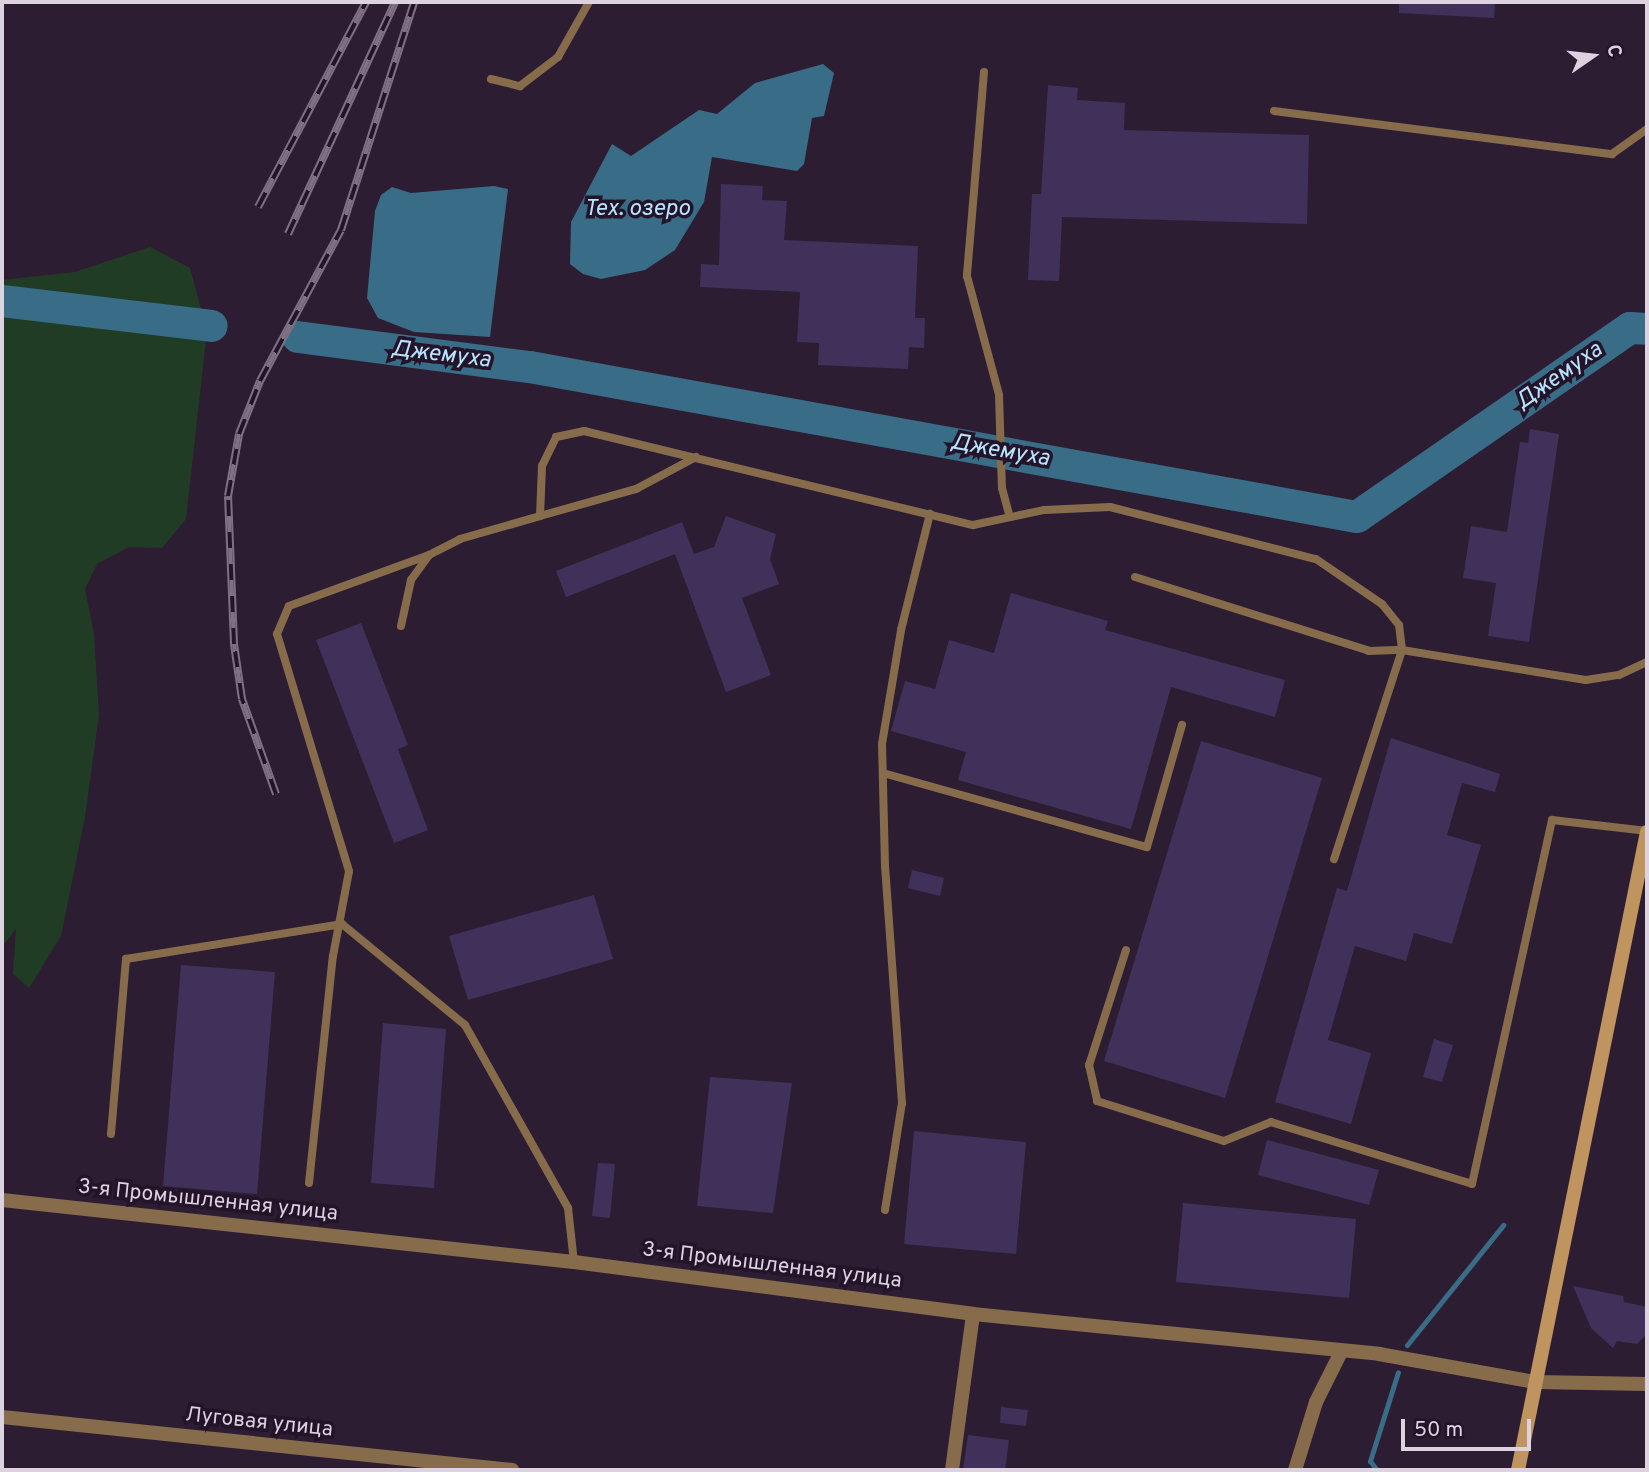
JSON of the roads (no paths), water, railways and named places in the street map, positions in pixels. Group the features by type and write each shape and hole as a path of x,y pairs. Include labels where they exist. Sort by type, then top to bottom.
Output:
{"street":[{"path":"1518,1470 1647,832"},
{"name":"3-я Промышленная улица","path":"2,1200 574,1262 973,1314 1341,1352 1535,1382 1647,1384"},
{"path":"952,1470 973,1314"},
{"path":"1295,1470 1316,1402 1341,1352"},
{"name":"Луговая улица","path":"2,1417 512,1470"}],"lane":[{"path":"491,79 520,86 539,72 558,57 589,2"},
{"path":"984,72 967,276 999,395 1002,488 1010,517"},
{"path":"1274,111 1612,154 1647,129"},
{"path":"540,516 542,466 556,437 584,431 973,524 1044,510 1110,507 1316,559 1382,604 1399,625 1402,650 1334,859"},
{"path":"309,1183 333,956 342,923 349,871 277,634 289,606 429,555 460,539 636,489 696,457"},
{"path":"885,1210 902,1103 882,744 901,630 930,514"},
{"path":"401,626 411,580 429,555"},
{"path":"1135,577 1369,651 1402,650 1586,680 1619,676 1647,662"},
{"path":"883,774 1147,847 1182,726"},
{"path":"1126,950 1089,1065 1097,1101 1224,1141 1271,1122 1472,1184 1552,820 1647,832"},
{"path":"111,1135 126,959 342,923 465,1025 568,1208 574,1262"}],"water":[{"name":"Тех. озеро","path":"823,64 834,73 824,116 812,118 804,164 797,171 712,157 704,202 675,250 645,270 601,279 583,274 570,264 571,222 612,144 631,156 699,110 717,114 755,83"},
{"path":"494,186 508,189 490,337 414,332 378,318 367,298 375,211 381,195 392,187 411,193"}],"waterway":[{"name":"Джемуха","path":"2,301 212,326"},
{"name":"Джемуха","path":"298,337 530,367 1357,517 1630,328 1647,329"},
{"path":"1407,1345 1503,1225"},
{"path":"1377,1470 1370,1461 1398,1372"}],"railway":[{"path":"258,207 366,2"},
{"path":"288,234 395,2"},
{"path":"276,794 242,699 234,644 228,496 239,434 260,381 341,230 414,2"}]}
